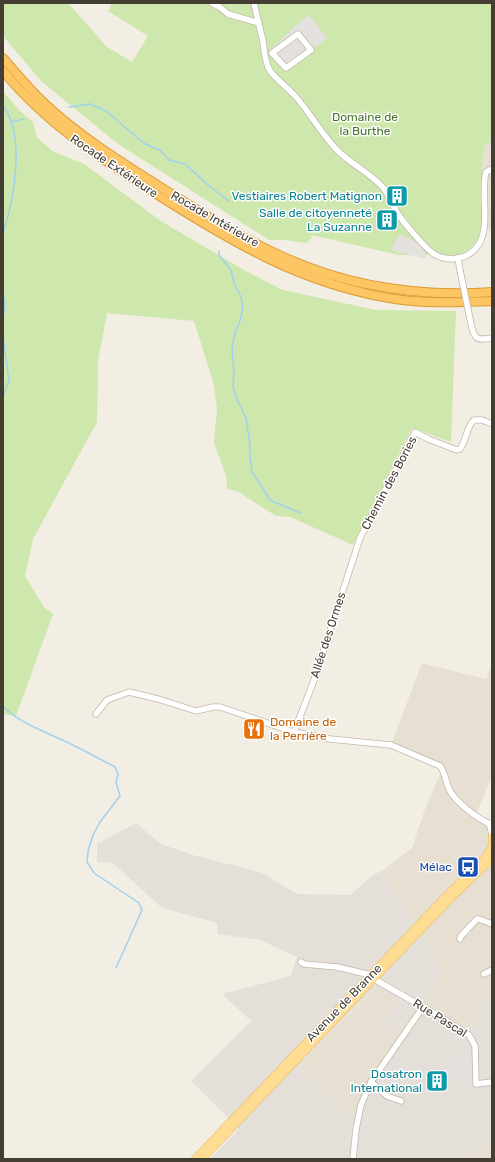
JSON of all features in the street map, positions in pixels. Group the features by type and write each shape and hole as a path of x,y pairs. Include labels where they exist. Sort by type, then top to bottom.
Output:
{"highway":[{"name":"Rocade Intérieure","path":"3,58 20,79 45,104 97,145 194,208 241,236 278,255 333,276 368,285 427,293 469,294 492,292"},
{"name":"Rocade Extérieure","path":"3,71 19,91 38,109 92,153 202,224 281,266 332,285 397,299 454,303 492,301"}],"main road":[{"path":"492,835 492,846"},
{"name":"Avenue de Branne","path":"202,1159 373,977 448,894 485,858 492,846"},
{"name":"Avenue de Branne","path":"195,1159 452,897 492,860"}],"street":[{"path":"212,3 228,14 259,23"},
{"path":"254,3 270,70 297,97 315,124 336,150 377,182 385,191 398,216 433,254 444,258 458,258 470,253 481,241 485,215 485,178 486,172 492,169"},
{"path":"298,34 310,47 311,50 286,68 272,53 298,34"},
{"path":"458,258 473,334 477,338 483,340 492,338"},
{"name":"Chemin des Bories","path":"360,538 415,432 428,439 457,450 463,445 471,423 474,420 482,420 492,424"},
{"name":"Allée des Ormes","path":"294,732 312,683 360,538"},
{"path":"96,714 107,700 129,692 196,711 220,707 294,732 330,739 391,745 440,766 452,795 462,805 490,824 492,835"},
{"path":"460,939 461,936 479,919 492,924"},
{"name":"Rue Pascal","path":"301,962 304,964 337,967 373,977 456,1026 469,1035 475,1046 476,1084 492,1082"},
{"path":"484,974 492,970"},
{"path":"352,1159 361,1105 371,1082 423,1007"},
{"path":"371,1082 387,1096 401,1100"}],"shaded area":[{"path":"309,15 327,38 286,70 272,58 268,51 289,33 290,30"},
{"path":"485,143 492,143 492,233 482,224 482,165"},
{"path":"399,234 420,244 426,255 425,259 391,250"},
{"path":"422,663 486,679 492,665 492,776 476,814 492,824 492,999 478,1003 481,1022 463,1031 359,1100 353,1122 297,1066 377,986 399,1000 397,1033 424,939 411,921 382,871 412,848 424,812 442,769 391,745"},
{"path":"136,823 161,844 196,856 260,872 297,894 350,895 373,875 382,871 411,921 424,939 442,976 397,1033 380,1023 399,1000 376,986 297,1066 352,1121 359,1100 370,1079 400,1035 423,1007 463,1031 481,1022 478,1003 492,999 492,1144 477,1144 473,1159 210,1159 239,1129 191,1081 251,1021 222,994 291,976 297,957 260,940 218,934 217,923 162,908 113,863 97,862 97,844"},
{"path":"470,1051 469,1074 466,1074 466,1083 459,1082 460,1052"},
{"path":"477,1144 492,1144 492,1159 473,1159"}],"green space":[{"name":"Domaine de la Burthe","path":"3,3 68,3 107,47 132,62 148,36 108,11 112,3 492,3 492,143 485,143 482,165 482,224 480,236 472,247 457,255 399,255 311,235 312,237 307,243 269,240 118,144 41,81 3,36"},
{"path":"3,92 20,111 33,122 37,137 52,151 84,164 161,221 242,269 283,290 376,310 456,311 451,442 412,428 353,545 290,517 276,516 237,491 227,489 226,475 214,443 217,409 214,385 194,321 107,313 98,361 97,422 33,539 25,576 44,607 53,614 16,716 3,714"}],"waterway":[{"path":"69,107 90,104 106,111 145,144 160,150 169,160 185,164 208,185 229,201"},
{"path":"3,106 10,118 16,150 14,186 3,233"},
{"path":"11,122 24,119"},
{"path":"219,251 219,255 231,270 243,307 233,342 233,386 235,395 246,418 252,472 270,500 300,513"},
{"path":"3,293 5,305 3,319"},
{"path":"3,336 9,380 3,397"},
{"path":"3,706 26,723 115,767 118,774 116,782 120,796 100,822 93,835 88,851 87,862 94,873 139,903 142,910 116,968"}],"place":[{"name":"Vestiaires Robert Matignon","path":"397,196"},
{"name":"Salle de citoyenneté La Suzanne","path":"387,220"},
{"name":"Domaine de la Perrière","path":"254,729"},
{"name":"Mélac","path":"468,867"},
{"name":"Dosatron International","path":"437,1081"}]}
